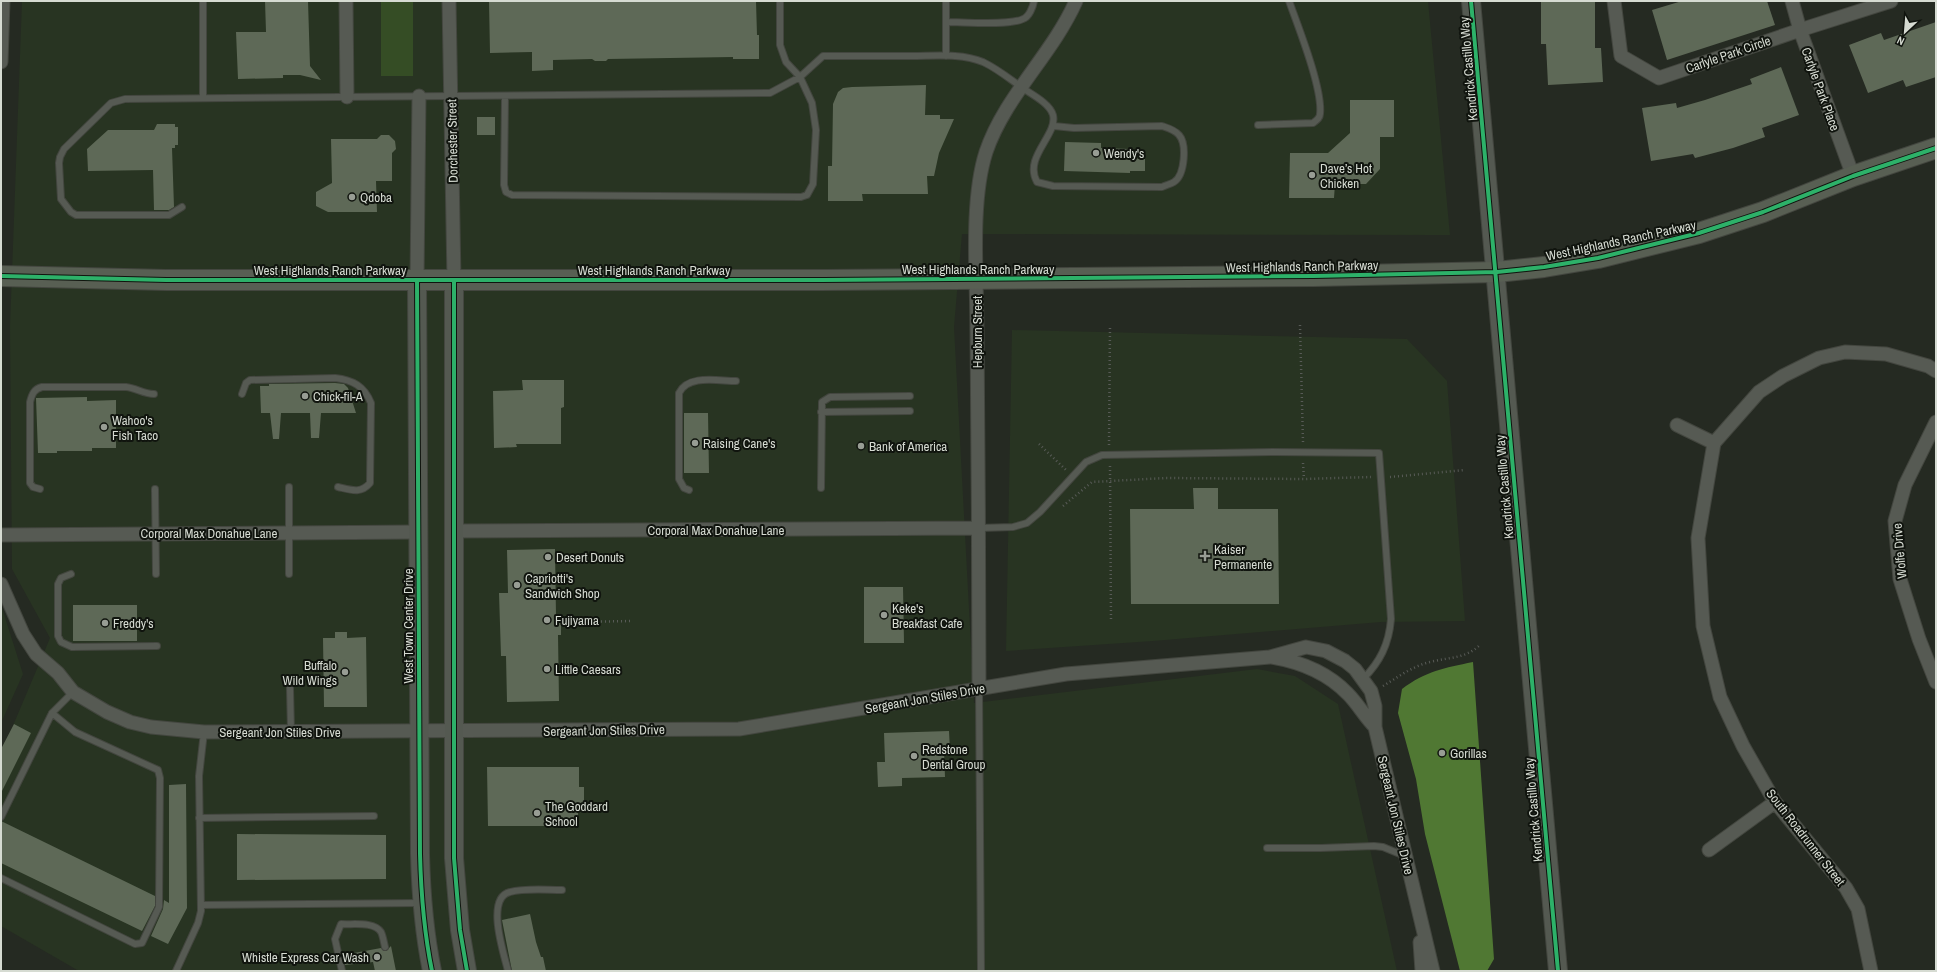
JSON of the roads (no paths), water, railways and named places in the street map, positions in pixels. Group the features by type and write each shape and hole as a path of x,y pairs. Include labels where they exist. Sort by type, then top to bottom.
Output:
{"main road":[{"name":"West Highlands Ranch Parkway","path":"1,276 166,280 976,279 1322,276 1497,272 1544,267 1598,258 1699,233 1763,212 1853,176 1936,148"}],"street":[{"path":"1,62 3,1"},
{"path":"346,1 347,97"},
{"name":"Dorchester Street","path":"449,1 454,280"},
{"name":"Hepburn Street","path":"979,689 976,279 977,204 982,166 995,132 1022,87 1059,33 1076,1"},
{"name":"Kendrick Castillo Way","path":"1471,1 1497,272 1520,557 1558,971"},
{"name":"Carlyle Park Circle","path":"1614,1 1621,56 1659,78 1891,1"},
{"name":"Carlyle Park Place","path":"1792,1 1800,30 1853,176"},
{"path":"417,280 419,96"},
{"name":"West Town Center Drive","path":"417,280 418,732 422,903 432,971"},
{"path":"454,280 455,884 460,930 467,971"},
{"path":"1677,425 1714,443 1759,392 1783,376 1819,358 1845,352 1886,354 1928,366 1936,371"},
{"name":"Wolfe Drive","path":"1936,422 1905,485 1895,520 1900,578 1919,639 1936,682"},
{"name":"South Roadrunner Street","path":"1714,443 1698,538 1703,626 1720,697 1743,746 1775,802 1846,888 1858,909 1871,971"},
{"name":"Corporal Max Donahue Lane","path":"454,531 978,528"},
{"name":"Corporal Max Donahue Lane","path":"1,535 418,532"},
{"name":"Sergeant Jon Stiles Drive","path":"1,584 23,634 36,654 58,674 73,692 107,712 130,722 151,728 204,732 418,732 745,728 1084,672 1270,657 1297,649 1316,648 1326,650 1345,661 1364,680 1372,691 1375,706 1375,727 1433,971"},
{"name":"Sergeant Jon Stiles Drive","path":"1270,657 1309,667 1329,678 1348,694 1375,727"},
{"path":"1709,850 1775,802"},
{"name":"Sergeant Jon Stiles Drive","path":"1417,903 1422,971"}],"lane":[{"path":"203,1 203,98"},
{"path":"505,96 504,185 506,192 512,195 801,197 807,195 814,184 816,130 812,102 800,77 786,62 780,45 780,1"},
{"path":"946,1 946,56"},
{"path":"947,22 1013,22 1024,19 1029,14 1034,1"},
{"path":"1258,125 1314,123 1319,119 1320,99 1311,66 1289,1"},
{"path":"182,207 169,215 76,215 71,212 61,199 59,163 64,149 111,103 117,100 770,92 800,77 823,56 946,56 962,57 982,62 1022,87 1049,109 1054,126 1041,144 1035,162 1033,175 1037,182 1042,184 1162,187 1175,182 1180,175 1184,144 1179,135 1172,129 1162,126 1074,128 1054,126"},
{"path":"242,394 246,383 250,380 335,378 348,379 356,383 366,392 370,402 370,482 366,488 357,491 338,487"},
{"path":"689,490 684,488 679,479 679,393 682,387 687,383 694,381 736,381"},
{"path":"40,489 33,487 30,483 30,402 31,397 37,389 42,387 126,387 134,388 144,393 154,394"},
{"path":"821,488 820,412 822,402 830,397 910,396"},
{"path":"820,412 910,411"},
{"path":"978,528 1013,527 1027,523 1040,512 1088,460 1109,453 1379,453 1391,608 1390,626 1388,640 1382,656 1364,680"},
{"path":"289,488 289,574"},
{"path":"155,489 156,574"},
{"path":"71,574 61,578 58,584 58,636 61,642 72,647 158,646"},
{"path":"290,688 291,732"},
{"path":"979,689 981,971"},
{"path":"1,816 52,713 73,692"},
{"path":"1,878 135,944 142,943 159,907 160,778 158,770 75,732 52,713"},
{"path":"176,971 198,923 201,905 199,776 204,732"},
{"path":"199,818 374,816"},
{"path":"1267,848 1378,846 1406,857"},
{"path":"508,971 497,921 497,905 500,898 511,891 562,890"},
{"path":"201,905 422,903"},
{"path":"342,971 335,939 341,924 371,925 378,928 385,947"}],"place":[{"name":"Wendy's","path":"1096,153"},
{"name":"Dave’s Hot Chicken","path":"1312,175"},
{"name":"Qdoba","path":"352,197"},
{"name":"Chick-fil-A","path":"305,396"},
{"name":"Wahoo's Fish Taco","path":"104,427"},
{"name":"Raising Cane's","path":"695,443"},
{"name":"Bank of America","path":"861,446"},
{"name":"Kaiser Permanente","path":"1205,556"},
{"name":"Desert Donuts","path":"548,557"},
{"name":"Capriotti's Sandwich Shop","path":"517,585"},
{"name":"Keke's Breakfast Cafe","path":"884,615"},
{"name":"Fujiyama","path":"547,620"},
{"name":"Freddy's","path":"105,623"},
{"name":"Little Caesars","path":"547,669"},
{"name":"Buffalo Wild Wings","path":"345,672"},
{"name":"Gorillas","path":"1442,753"},
{"name":"Redstone Dental Group","path":"914,756"},
{"name":"The Goddard School","path":"537,813"},
{"name":"Whistle Express Car Wash","path":"377,957"}]}
